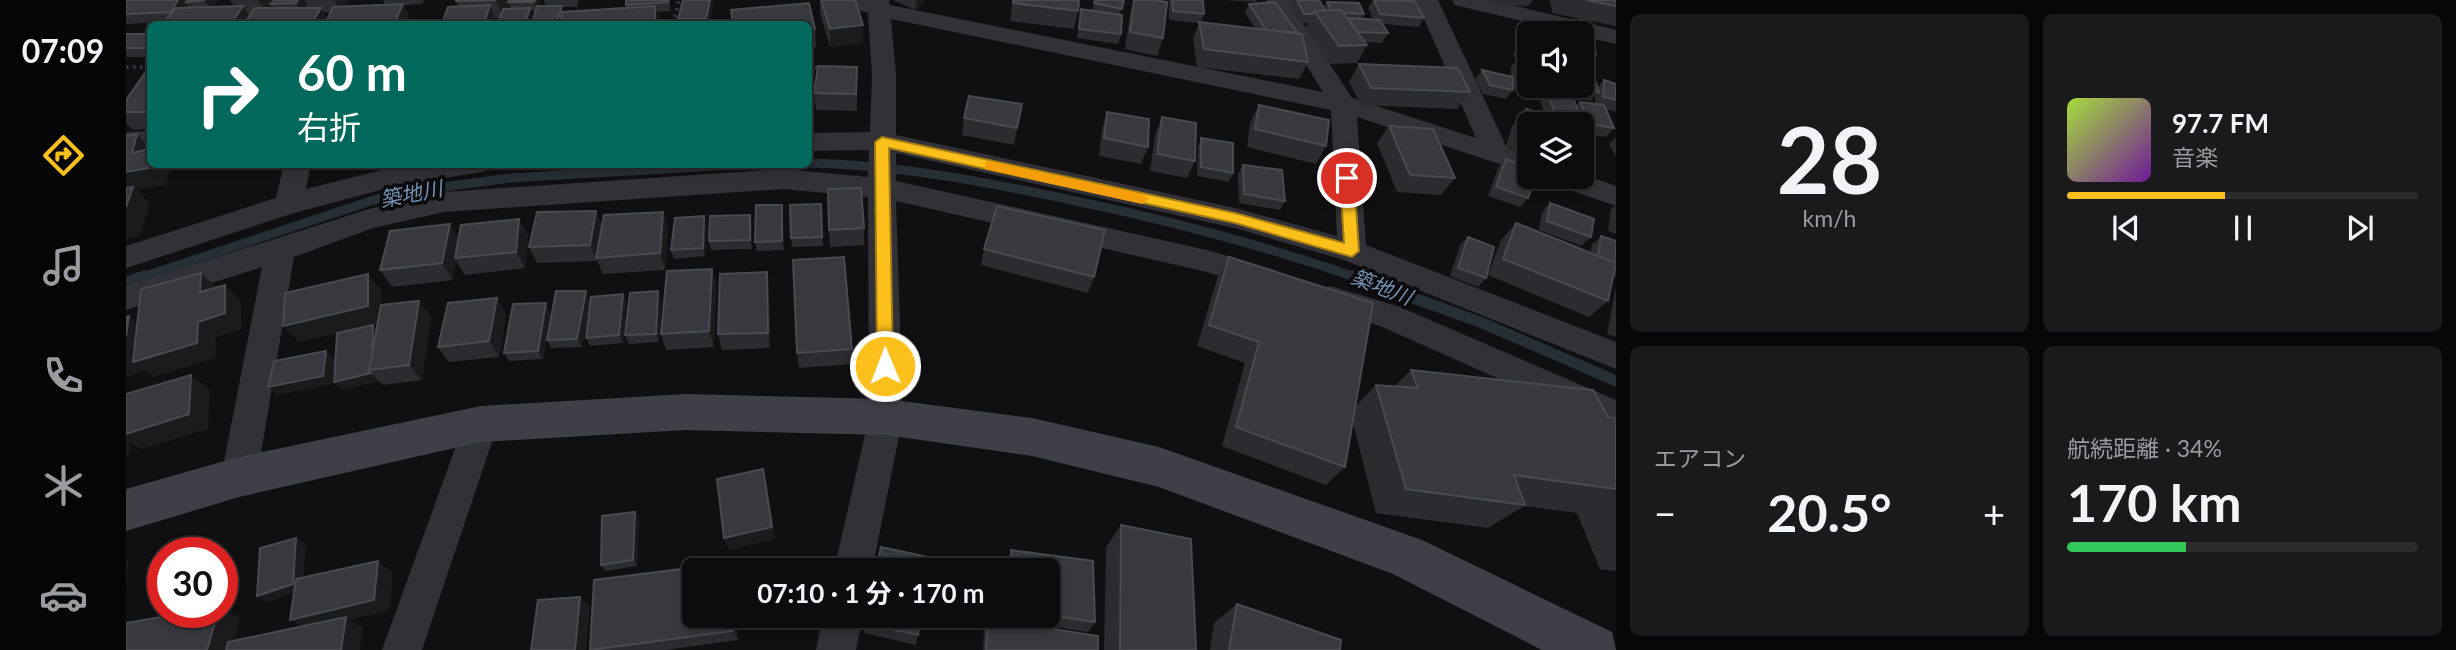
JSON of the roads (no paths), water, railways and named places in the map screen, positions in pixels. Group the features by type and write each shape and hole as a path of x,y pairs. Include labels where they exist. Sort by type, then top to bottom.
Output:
{"street":[{"path":"850,0 1343,104 1517,160"},
{"path":"1277,0 1343,104 1352,251"},
{"path":"1427,0 1496,153"},
{"path":"1463,0 1616,37"},
{"path":"856,558 886,417 882,165 884,75 879,5"},
{"path":"126,141 147,140"},
{"path":"812,143 1389,316 1616,416"},
{"path":"126,298 369,219 444,202 783,178 882,165 1235,218 1352,251 1616,356"},
{"path":"289,204 297,168"},
{"path":"126,257 289,204 399,175 448,168"},
{"path":"1594,188 1616,196"},
{"path":"239,477 280,250"},
{"path":"126,510 239,477 481,424 685,412 886,417 1032,438 1159,467 1406,556 1594,650"},
{"path":"402,650 481,424"},
{"path":"836,650 841,628"}],"waterway":[{"name":"築地川","path":"812,163 909,171 1043,194 1218,235 1358,278"},
{"name":"築地川","path":"139,278 392,194 509,178 681,168"},
{"name":"築地川","path":"126,282 144,276"},
{"name":"築地川","path":"1353,276 1480,322 1616,381"}]}
